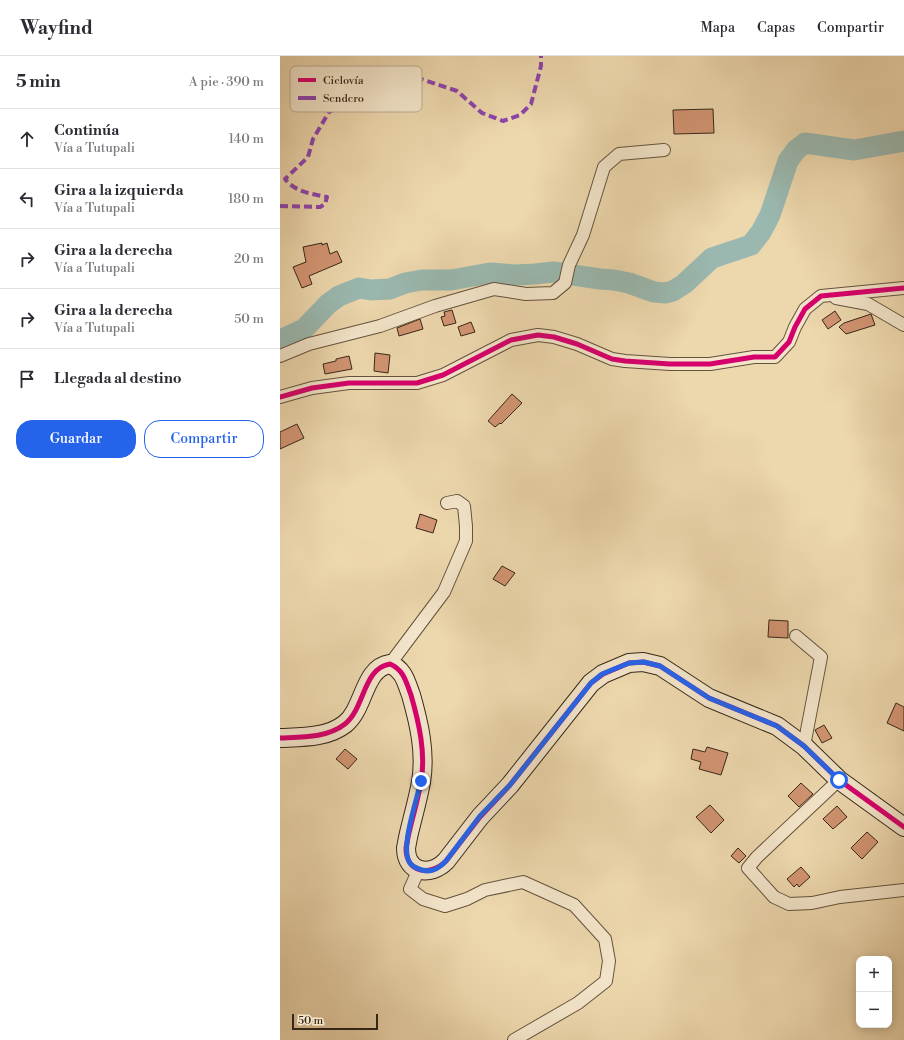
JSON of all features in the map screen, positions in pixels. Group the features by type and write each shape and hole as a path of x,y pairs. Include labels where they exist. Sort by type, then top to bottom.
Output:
{"street":[{"path":"280,356 309,344 380,326 435,306 494,289 526,294 553,293 565,283 569,265 583,235 604,167 619,154 664,150"},
{"path":"280,397 312,388 349,384 417,383 443,375 511,340 538,335 554,337 577,344 612,359 624,361 670,364 710,364 754,357 775,357 789,342 805,309 821,296 904,288"},
{"path":"821,296 868,304 904,325"},
{"path":"280,738 314,736 332,732 346,723 352,716 373,673 379,667 390,664 444,592 466,541 464,506 457,501 447,503"},
{"path":"796,636 821,657 804,746"},
{"path":"390,664 395,666 405,677 418,719 422,739 421,781 406,847 410,863 413,867 419,869 432,871 442,866 480,816 510,785 591,683 602,674 629,663 644,662 660,666 709,698 777,726 804,746 839,780 904,827"},
{"path":"839,780 757,857 748,868 774,897 789,904 812,903 840,897 904,890"},
{"path":"419,869 410,889 423,899 446,906 467,899 485,890 523,882 574,905 605,939 609,961 606,981 578,1003 514,1040"}],"building":[{"path":"713,109 714,133 674,134 673,110"},
{"path":"322,243 322,245 327,243 330,254 337,251 342,262 309,276 312,284 302,288 293,267 306,262 303,247"},
{"path":"452,310 456,323 444,326 441,317 445,316 444,312"},
{"path":"835,311 841,320 828,329 822,320"},
{"path":"871,314 875,325 846,334 839,327 844,323"},
{"path":"420,319 423,329 399,336 397,328"},
{"path":"471,322 475,332 461,336 458,327"},
{"path":"375,353 390,355 388,373 374,371"},
{"path":"349,356 352,369 325,374 323,364"},
{"path":"512,394 522,403 501,424 500,423 495,427 488,421"},
{"path":"297,424 304,438 280,449 280,432"},
{"path":"420,514 437,520 433,533 416,528"},
{"path":"502,566 515,573 505,586 493,579"},
{"path":"769,620 788,621 788,638 768,637"},
{"path":"896,703 904,707 904,731 887,723"},
{"path":"824,725 832,738 822,743 815,730"},
{"path":"707,747 728,753 721,775 699,769 701,762 691,759 693,749 705,752"},
{"path":"345,749 357,759 348,769 336,759"},
{"path":"801,783 813,794 799,807 788,796"},
{"path":"710,805 724,820 711,833 696,817"},
{"path":"837,806 847,817 833,829 823,819"},
{"path":"867,832 878,842 862,859 851,848"},
{"path":"738,848 746,856 739,863 731,856"},
{"path":"801,867 810,877 799,887 797,884 794,887 787,879"}],"waterway":[{"path":"280,340 304,329 328,304 339,296 359,288 371,290 390,289 405,283 422,280 451,280 490,273 515,275 553,272 614,280 629,283 654,292 665,293 673,291 684,284 712,258 751,245 761,232 770,215 788,161 796,150 805,143 854,150 904,141"}],"marked path":[{"path":"422,79 457,91 482,113 503,121 520,115 531,104 541,66 541,56"},
{"path":"280,206 320,207 325,204 327,197 299,190 285,179 308,157 313,139 329,112"}],"cycle path":[{"path":"280,397 312,388 349,383 417,383 443,375 511,340 538,335 554,337 577,344 612,359 625,361 670,364 710,364 754,357 775,357 789,342 805,309 821,296 904,288"},
{"path":"280,738 314,736 338,729 352,717 374,673 381,667 390,664 395,667 406,681 411,695 419,727 423,760 421,782 406,848 407,856 410,863 414,867 426,871 440,866 446,861 480,817 510,785 591,683 603,674 629,663 643,662 660,666 709,698 777,726 804,746 839,780 904,827"}],"route":[{"path":"421,781 406,847 408,859 413,867 432,871 442,866 480,816 510,785 591,683 602,674 629,663 644,662 660,666 709,698 777,726 804,746 839,780"}]}
